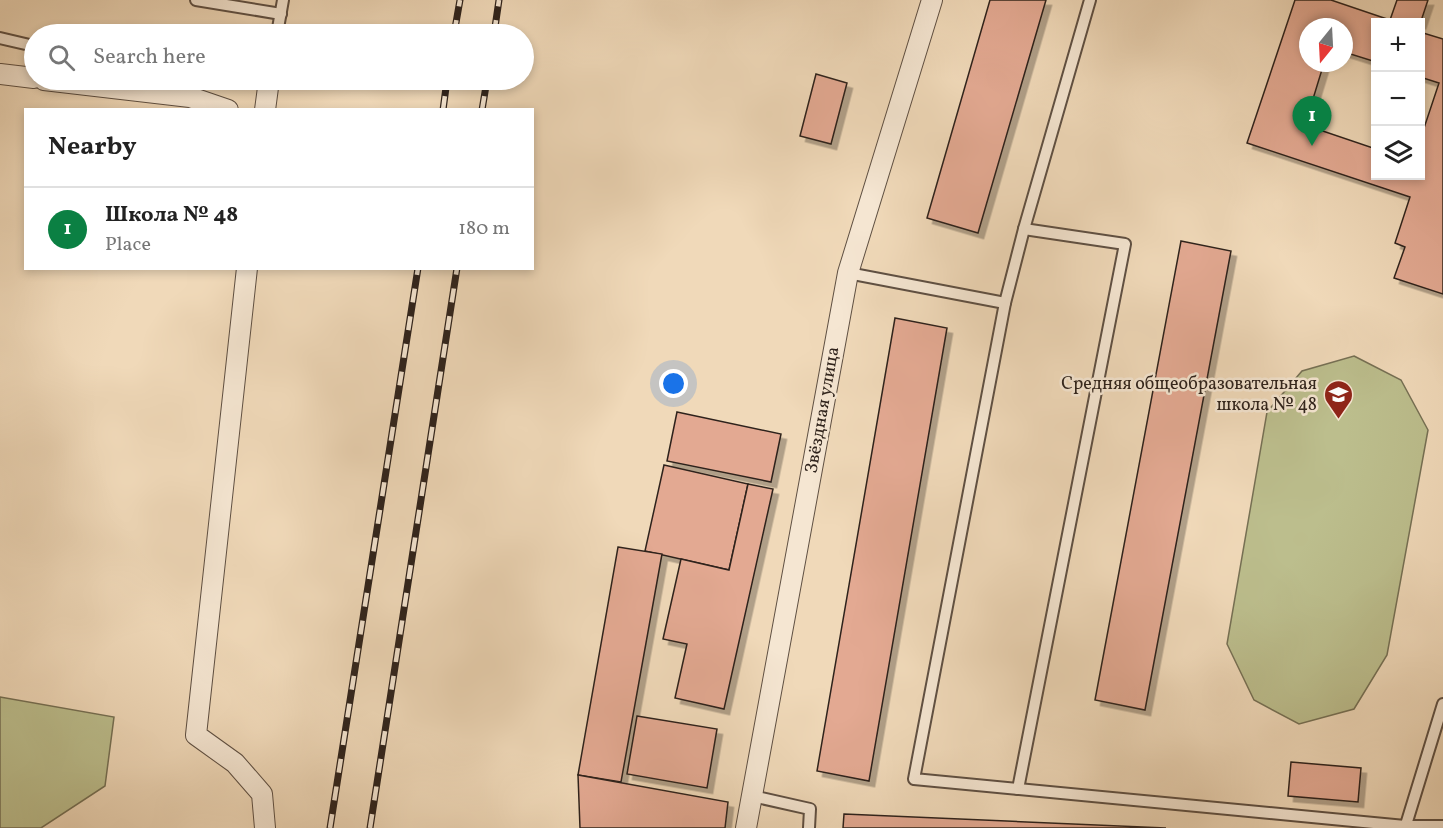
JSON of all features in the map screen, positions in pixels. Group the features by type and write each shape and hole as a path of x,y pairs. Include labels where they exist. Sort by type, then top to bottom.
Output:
{"street":[{"name":"Звёздная улица","path":"746,828 848,273 932,0"},
{"path":"0,74 24,77"},
{"path":"130,90 190,97 222,108"},
{"path":"265,108 268,90"},
{"path":"247,270 196,735 235,763 262,794 265,828"}],"lane":[{"path":"196,0 281,14"},
{"path":"279,24 283,0"},
{"path":"1090,0 1005,303 914,779 1405,827 1443,826"},
{"path":"0,38 24,44"},
{"path":"169,90 190,97"},
{"path":"1018,789 1125,244 1024,229"},
{"path":"848,273 1005,303"},
{"path":"1405,827 1443,704"},
{"path":"752,796 810,809 809,828"}],"green space":[{"path":"1354,356 1401,380 1428,430 1387,655 1354,709 1299,724 1254,700 1227,644 1267,412 1302,371"},
{"path":"0,697 114,717 105,786 41,828 0,828"}],"building":[{"path":"990,0 1046,0 978,233 927,218"},
{"path":"1295,0 1331,0 1384,18 1371,18 1371,60 1353,55 1353,18 1299,18 1299,72 1321,72 1305,125 1371,147 1371,180 1425,180 1425,125 1439,83 1425,79 1425,34 1443,39 1443,294 1394,278 1405,247 1395,243 1410,197 1247,143"},
{"path":"1397,0 1428,0 1422,18 1391,18"},
{"path":"816,74 847,83 831,144 800,136"},
{"path":"1181,241 1231,251 1145,710 1095,700"},
{"path":"895,318 947,328 869,781 817,771"},
{"path":"677,412 781,434 771,482 667,461"},
{"path":"664,465 748,484 729,570 645,551"},
{"path":"748,484 773,489 724,709 675,698 687,644 663,639 681,559 729,570"},
{"path":"618,547 662,554 621,782 578,775"},
{"path":"637,716 717,729 707,788 627,774"},
{"path":"1291,762 1361,768 1358,802 1288,796"},
{"path":"578,775 728,802 725,828 580,828"},
{"path":"844,814 1166,828 843,828"}],"railway":[{"path":"456,24 460,0"},
{"path":"495,24 499,0"},
{"path":"443,108 446,90"},
{"path":"482,108 485,90"},
{"path":"330,828 418,270"},
{"path":"370,828 457,270"}],"place":[{"name":"Школа № 48","path":"1312,146"},
{"name":"Средняя общеобразовательная школа № 48","path":"1338,420"}]}
